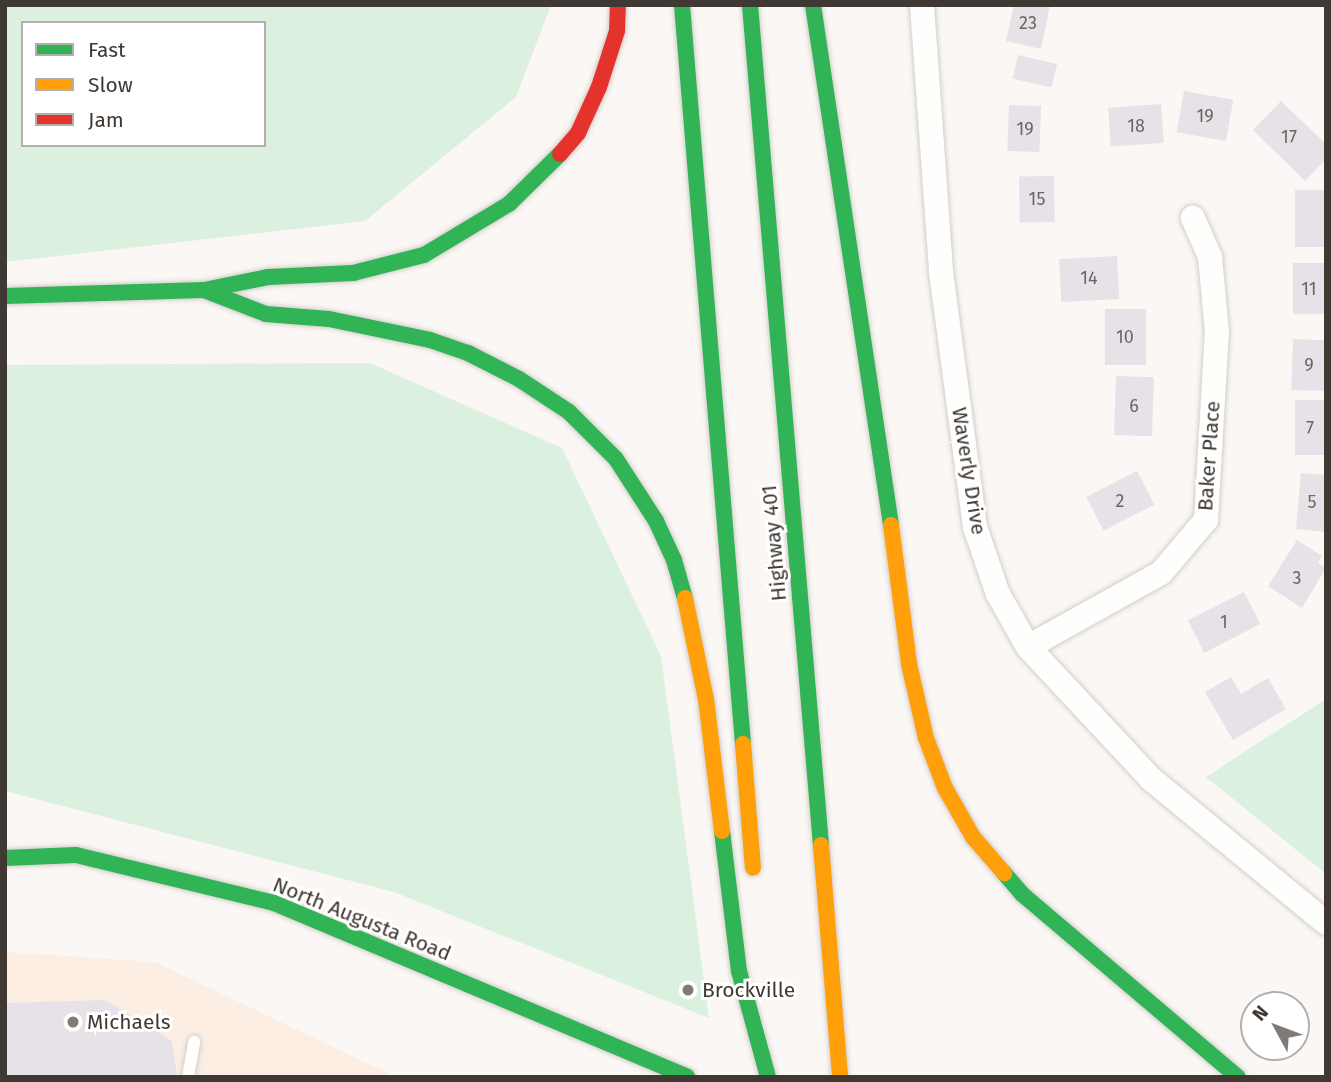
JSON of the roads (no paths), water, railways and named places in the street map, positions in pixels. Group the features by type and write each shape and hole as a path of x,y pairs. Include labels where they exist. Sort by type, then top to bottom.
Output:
{"main road":[{"path":"5,296 204,290 268,277 353,273 424,255 509,204 546,171 578,133 599,86 614,42 618,5"},
{"path":"682,5 754,882"},
{"name":"Highway 401","path":"750,5 840,1077"},
{"path":"813,5 899,575 909,664 926,738 945,788 973,837 1022,894 1238,1077"},
{"path":"204,290 266,314 329,319 430,340 468,353 519,379 569,412 616,459 656,521 674,560 687,604 706,699 738,971 769,1077"},
{"name":"North Augusta Road","path":"5,858 76,855 274,902 687,1077"},
{"path":"827,930 851,1003"},
{"path":"763,993 769,1077"}],"street":[{"name":"Waverly Drive","path":"922,5 941,272 975,527 998,594 1028,647 1151,779 1326,923"},
{"name":"Baker Place","path":"1028,647 1161,573 1206,520 1217,332 1210,257 1193,218"}],"lane":[{"path":"188,1077 194,1042"}],"place":[{"name":"Brockville","path":"688,990"},
{"name":"Michaels","path":"73,1022"}]}
